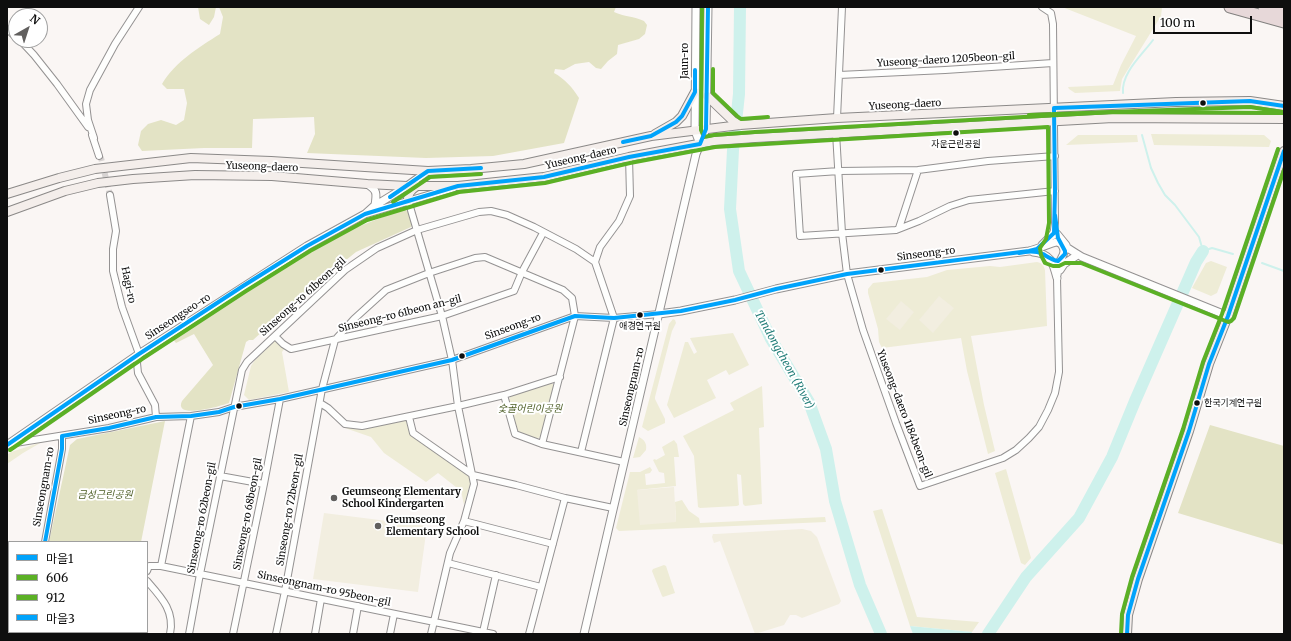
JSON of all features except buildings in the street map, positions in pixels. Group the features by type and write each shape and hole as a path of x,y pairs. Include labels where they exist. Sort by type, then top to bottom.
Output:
{"highway":[{"path":"1230,7 1284,22"},
{"path":"1264,7 1284,12"}],"main road":[{"path":"651,136 676,122 682,116 695,92"},
{"path":"707,96 732,121 740,125"},
{"name":"Yuseong-daero","path":"7,194 58,178 95,170 191,158 271,161 428,171 471,169 524,164 651,136 740,125 837,118 1205,102 1250,101 1284,106"},
{"name":"Yuseong-daero","path":"7,212 65,192 98,183 133,179 195,175 272,176 367,184 458,186 544,177 629,157 714,141 1113,118 1284,119"},
{"path":"1127,634 1128,615 1138,579 1189,431 1209,364 1228,316 1284,151"},
{"path":"408,200 410,191 417,186"}],"street":[{"path":"99,156 88,120 86,104 90,90 115,44 139,7"},
{"name":"Jaun-ro","path":"696,7 695,131 700,144"},
{"path":"700,144 710,128 707,96 708,7"},
{"path":"837,118 842,7"},
{"path":"1042,7 1051,13 1053,24 1055,223 1056,233 1065,251 1059,264 1057,274"},
{"path":"27,48 85,122 94,138"},
{"name":"Yuseong-daero 1205beon-gil","path":"840,75 1053,63"},
{"name":"Yuseong-daero 1184beon-gil","path":"836,133 842,233 847,274 863,330 920,486 1003,458 1016,450 1039,427 1054,394 1059,372 1057,274"},
{"name":"Sinseongnam-ro","path":"584,634 700,144"},
{"path":"1055,156 988,161 918,170 839,171 796,174 800,236 896,230 950,206 969,200 1055,191"},
{"path":"581,452 614,318 595,262 600,247 619,222 630,196 629,157"},
{"path":"899,228 918,170"},
{"path":"365,214 375,205 407,186 428,171"},
{"path":"367,184 373,188 376,193 375,205"},
{"path":"365,214 458,186"},
{"name":"Hagi-ro","path":"110,195 116,231 113,249 113,271 122,307 139,354"},
{"path":"408,200 442,316 452,360 458,406 474,484 464,521 452,545 431,634"},
{"name":"Sinseong-ro 61beon-gil","path":"234,407 242,370 247,362 345,270 376,248 411,234 417,230 479,212 491,211 507,215 543,232 576,249 595,262"},
{"name":"Sinseongseo-ro","path":"7,444 139,354 307,246 365,214"},
{"name":"Sinseong-ro 61beon an-gil","path":"275,336 291,349 442,316 514,291 522,272 543,232"},
{"path":"1056,233 1078,255"},
{"path":"1056,233 1046,250 1057,274"},
{"path":"1034,251 1056,233"},
{"path":"1034,251 1057,242 1078,255 1228,316"},
{"path":"1034,251 1058,261 1062,258 1078,255"},
{"path":"1034,251 1045,259 1057,274"},
{"name":"Sinseong-ro","path":"7,444 109,428 156,417 192,416 219,412 234,407 280,399 452,360 575,316 614,318 660,314 735,300 776,289 847,274 1034,251"},
{"path":"1057,274 1064,264 1078,255"},
{"path":"334,340 354,319 386,290 429,273 475,258 486,257 563,290 572,298 575,316 542,444"},
{"name":"Sinseong-ro 72beon-gil","path":"276,634 322,389 334,340"},
{"path":"139,354 137,363 138,373 155,405 156,417"},
{"path":"320,404 328,408 345,424 362,426 409,417 504,395 560,377"},
{"path":"504,395 515,434 542,444 624,462"},
{"name":"Sinseong-ro 68beon-gil","path":"233,634 280,399"},
{"name":"Sinseong-ro 62beon-gil","path":"190,634 200,574 234,407"},
{"path":"148,568 149,566 161,566 192,416"},
{"path":"409,417 412,433 473,476 613,508"},
{"name":"Sinseongnam-ro","path":"44,541 62,449 62,436"},
{"path":"220,476 264,484"},
{"path":"529,634 565,498"},
{"path":"464,521 553,544"},
{"path":"448,563 541,587"},
{"name":"Sinseongnam-ro 95beon-gil","path":"161,566 434,622 467,631 493,634"},
{"path":"483,632 496,575"},
{"path":"148,582 166,604 171,618 170,634"},
{"path":"315,634 321,599"},
{"path":"353,634 358,606"},
{"path":"390,634 394,614"}],"green space":[{"path":"198,7 216,7 214,17 209,25 200,19"},
{"path":"219,7 616,7 614,12 640,19 647,25 645,34 639,39 618,45 617,54 601,69 596,68 589,62 575,64 564,70 555,69 554,73 562,78 574,90 579,98 564,143 493,156 426,158 307,153 315,134 314,117 253,119 252,148 204,148 142,151 138,145 141,131 148,124 161,120 176,125 184,120 187,103 184,89 167,89 162,84 174,68 196,50 220,34 223,17"},
{"path":"1062,7 1162,8 1161,16 1122,79 1120,91 1075,93 1068,87 1113,85 1121,65 1136,36"},
{"path":"1151,134 1264,135 1271,141 1269,147 1154,145"},
{"path":"1078,135 1137,135 1138,142 1066,145"},
{"path":"403,209 410,213 413,224 411,227 356,252 335,269 269,330 263,331 253,340 246,342 229,403 217,407 191,411 184,410 181,407 182,401 213,365 194,334 176,343 172,338 299,255 345,232"},
{"path":"1211,261 1227,267 1217,293 1211,296 1192,288 1206,263"},
{"path":"1037,262 1044,267 1045,270 1047,326 971,336 984,405 995,451 988,454 967,371 961,338 882,348 879,342 878,329 868,289 873,283 927,277 947,270 990,266 1000,267"},
{"path":"673,319 676,323 672,331 655,397 665,419 665,423 648,431 642,427 669,324"},
{"path":"733,333 749,365 729,375 726,370 707,380 716,398 674,418 667,405 685,342 688,342 694,354 697,352 690,338"},
{"path":"276,340 285,348 282,352 289,392 249,400 244,395 251,366 255,360"},
{"name":"숯골어린이공원","path":"550,382 554,387 541,436 537,439 517,432 508,402 511,395"},
{"path":"762,386 764,427 759,428 762,504 745,506 743,504 741,475 737,474 739,505 698,507 694,456 683,436 734,410 730,403"},
{"path":"333,416 346,426 404,420 408,422 411,434 470,477 471,481 464,505 461,491 438,473 426,482 384,453 371,437 345,428"},
{"name":"금성근린공원","path":"165,421 141,541 49,541 70,445 77,439"},
{"path":"1210,425 1284,446 1284,545 1178,513"},
{"path":"639,437 645,442 646,450 640,457 633,458"},
{"path":"674,440 677,444 679,457 674,457 676,486 637,490 676,522 675,502 682,500 689,511 699,518 700,523 825,517 826,522 619,531 616,528 630,472 640,472 650,467 652,470 650,473 645,474 646,485 665,483 664,473 659,472 653,460 665,455 662,447"},
{"path":"42,442 7,464 7,455 11,452"},
{"path":"1006,469 1031,558 1025,565 1021,563 995,473"},
{"path":"882,509 917,617 979,622 972,632 910,626 873,511"},
{"path":"664,565 666,566 675,593 663,597 652,571 653,569"},
{"path":"66,633 67,634 29,634"}],"shaded area":[{"path":"939,296 954,308 933,333 919,320"},
{"path":"901,301 914,312 900,330 886,319"},
{"path":"674,487 676,522 640,525 637,490"},
{"path":"324,513 427,526 418,592 313,579"},
{"path":"802,529 811,531 817,537 841,601 839,604 802,618 796,615 790,615 784,625 755,634 720,541 714,543 712,537 713,534"}],"water":[{"path":"910,626 972,632 971,634 913,634"}],"waterway":[{"name":"Tandongcheon (River)","path":"740,7 739,94 733,150 730,209 739,271 771,339 809,402 826,449 835,501 860,585 881,634"},
{"path":"1123,93 1125,78 1138,58 1153,40"},
{"path":"1142,135 1151,168 1158,183 1165,195 1175,205 1199,237 1203,251 1212,248 1233,254"},
{"path":"988,634 1026,577 1079,518 1112,457 1196,262 1203,251"},
{"path":"1262,263 1284,271"}],"tunnel":[{"path":"99,156 101,158 110,195"}],"transit line":[{"name":"912","path":"702,7 701,130 704,137 755,132 1113,112 1284,113"},
{"name":"마을3","path":"7,445 139,354 243,286 307,246 365,214 458,186 544,177 629,157 700,144 706,129 708,7"},
{"name":"912","path":"713,69 713,93 737,116 741,119 768,117"},
{"name":"마을3","path":"623,142 651,136 676,122 682,116 695,92 695,70"},
{"name":"마을1","path":"62,436 109,428 156,417 191,416 219,412 234,407 280,399 452,360 575,316 614,318 681,311 847,274 1037,249 1054,233 1054,108 1250,101 1284,106"},
{"name":"606","path":"1029,115 1250,107 1283,112"},
{"name":"606","path":"10,450 142,359 310,251 367,220 459,192 545,183 630,163 715,147 1048,127 1049,223 1046,239 1040,248 1041,255 1045,263 1053,266 1059,266 1065,263 1081,263 1228,322 1234,318 1284,170"},
{"name":"912","path":"1121,634 1122,614 1132,577 1183,429 1203,362 1222,314 1278,149"},
{"name":"마을1","path":"1127,634 1128,615 1138,579 1189,431 1209,364 1228,316 1284,151"},
{"name":"마을3","path":"390,197 428,171 481,168"},
{"name":"606","path":"393,202 430,177 481,174"},
{"name":"마을1","path":"1019,253 1034,251 1058,261 1065,254 1065,251 1058,238 1055,215"},
{"name":"마을1","path":"45,541 62,449 62,436"}],"place":[{"name":"자운근린공원","path":"956,133"},
{"name":"애경연구원","path":"640,315"},
{"name":"한국기계연구원","path":"1197,403"},
{"name":"Geumseong Elementary School Kindergarten","path":"334,498"},
{"name":"Geumseong Elementary School","path":"378,526"}]}
